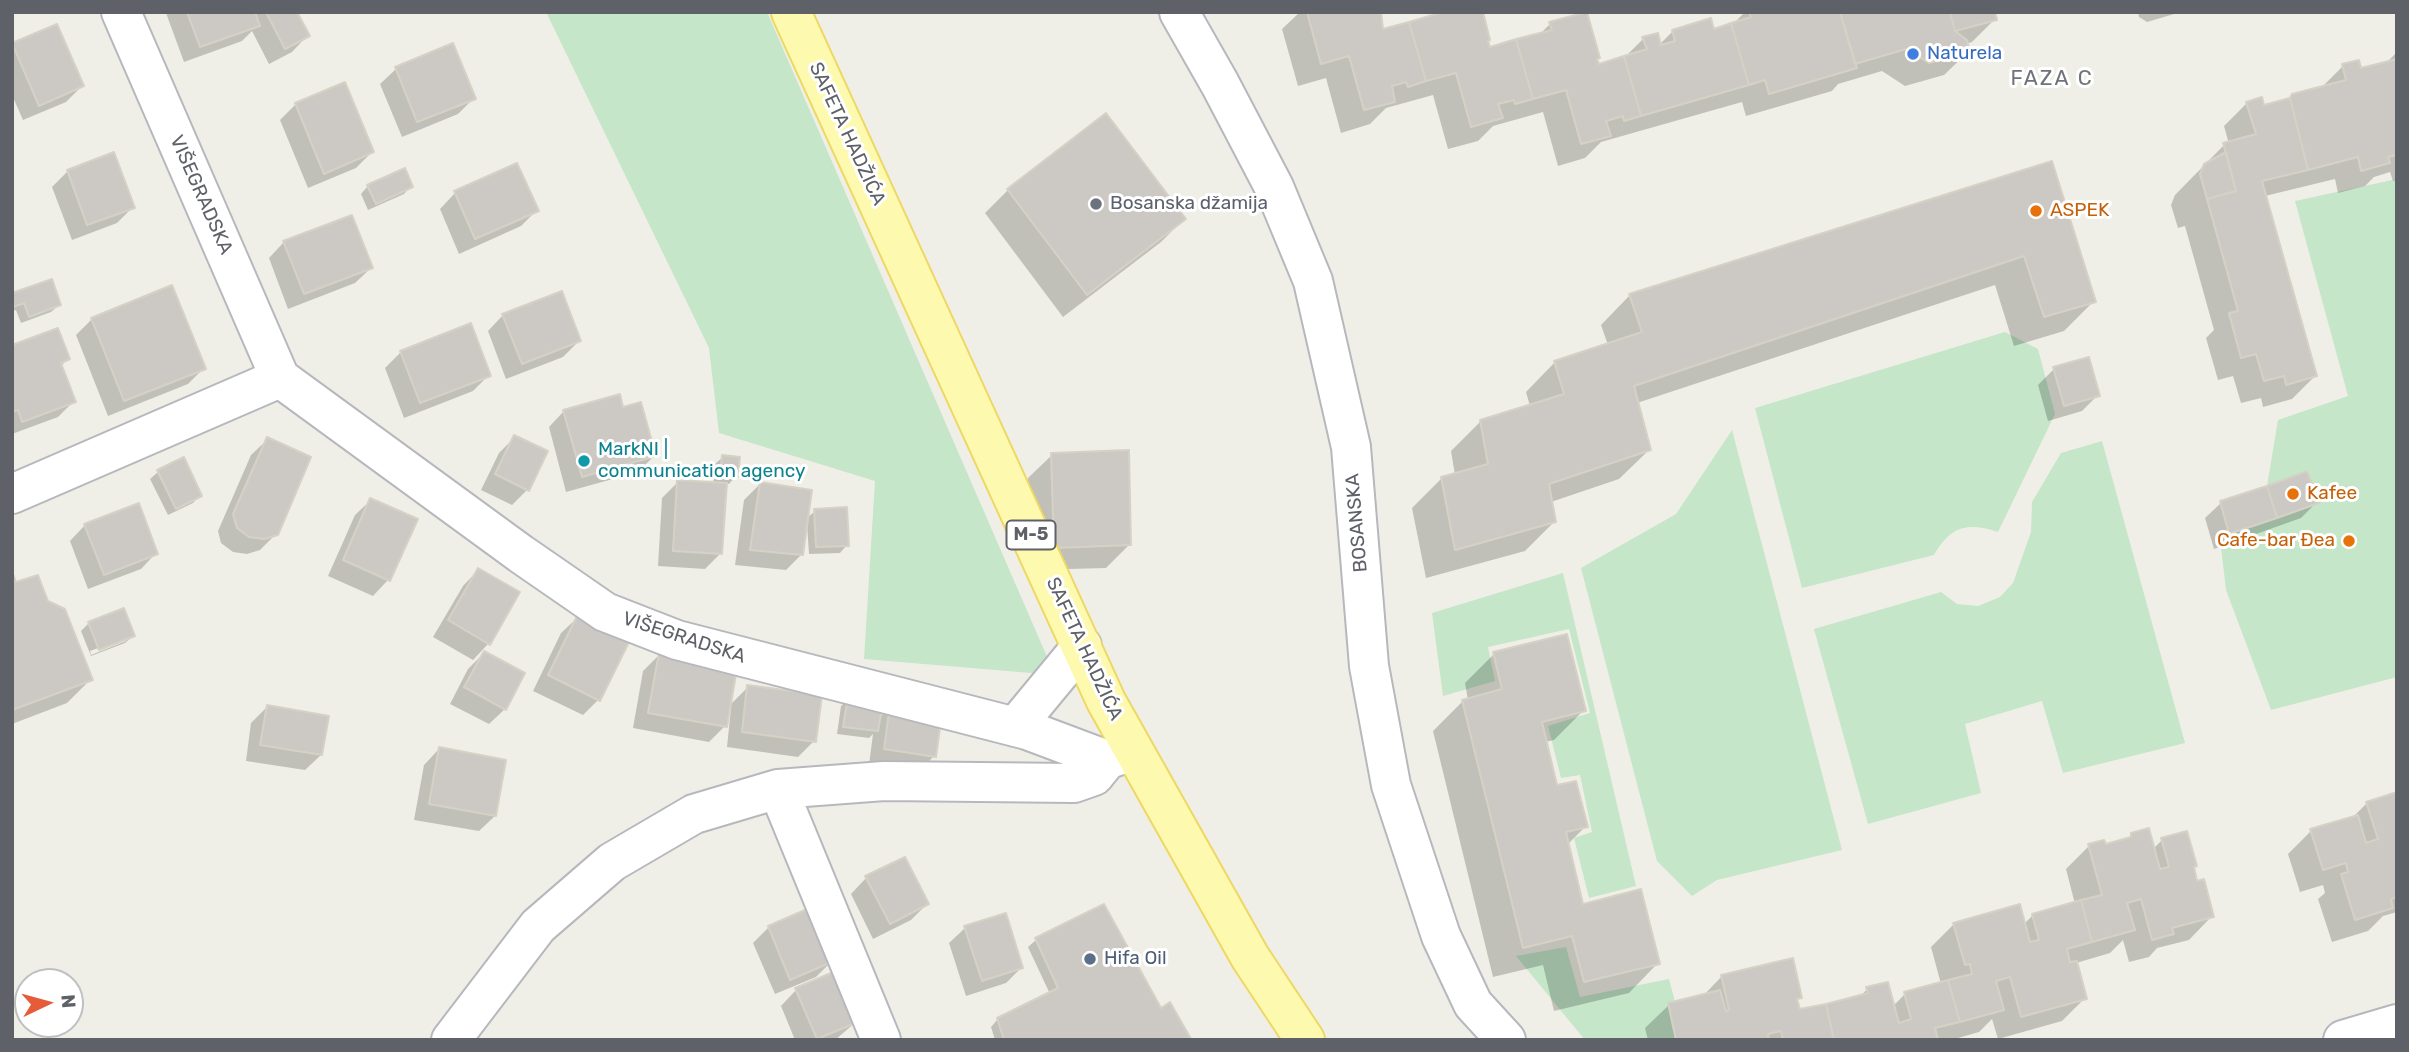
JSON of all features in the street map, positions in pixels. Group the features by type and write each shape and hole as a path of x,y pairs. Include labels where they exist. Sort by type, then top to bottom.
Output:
{"main road":[{"name":"SAFETA HADŽIĆA","path":"791,12 1082,646 1106,701 1120,755 1305,1040"}],"street":[{"name":"VIŠEGRADSKA","path":"121,12 280,378 605,612 677,640 1120,755"},
{"name":"BOSANSKA","path":"1179,12 1274,187 1313,281 1351,447 1369,666 1391,785 1441,936 1473,1004 1506,1040"},
{"path":"12,495 280,378"},
{"path":"1015,727 1082,646"},
{"path":"451,1040 538,926 612,862 694,814 778,789 884,781 1074,783 1094,776 1120,755"},
{"path":"778,789 881,1040"},
{"path":"2343,1040 2397,1024"}],"green space":[{"path":"546,12 767,12 1055,675 864,659 875,481 719,433 709,348"},
{"path":"2397,179 2397,677 2271,710 2226,590 2221,547 2229,534 2319,503 2307,471 2267,486 2278,420 2348,396 2295,201"},
{"path":"2005,332 2038,349 2055,414 1998,532 1977,527 1961,529 1947,538 1934,555 1802,588 1755,408"},
{"path":"1732,430 1842,850 1717,880 1692,896 1657,861 1581,568 1676,514"},
{"path":"2102,441 2185,743 2063,773 2042,701 1965,724 1981,793 1868,824 1814,629 1941,592 1957,604 1978,606 2000,597 2013,583 2031,532 2032,502 2061,453"},
{"path":"1563,573 1636,886 1589,898 1574,838 1592,832 1580,775 1561,778 1548,726 1590,713 1569,629 1488,647 1495,681 1443,696 1432,613"},
{"path":"1566,947 1580,997 1669,979 1685,1040 1585,1040 1516,956"}],"building":[{"path":"187,12 255,12 260,26 200,47"},
{"path":"266,12 297,12 310,36 285,49"},
{"path":"1307,12 1381,12 1383,29 1409,22 1426,81 1408,87 1406,82 1392,86 1395,102 1364,110 1349,56 1321,64"},
{"path":"1443,12 1483,12 1490,47 1516,39 1533,99 1515,104 1514,100 1498,104 1503,118 1471,127 1456,73 1426,81 1409,22"},
{"path":"1587,12 1600,58 1597,59 1599,64 1624,56 1641,116 1624,121 1623,116 1606,121 1611,136 1581,144 1566,90 1533,99 1516,39 1552,30 1549,22"},
{"path":"1749,12 1840,12 1857,68 1769,94 1765,80 1749,85 1731,23 1751,17"},
{"path":"1840,12 1950,12 1955,31 1967,40 1970,52 1929,63 1906,49 1855,64"},
{"path":"1950,12 1995,12 1997,20 1955,31"},
{"path":"1711,18 1714,29 1731,23 1749,85 1641,116 1624,56 1647,49 1642,37 1658,33 1661,45 1675,41 1672,30"},
{"path":"57,24 84,86 39,106 12,43"},
{"path":"453,43 476,99 417,122 395,67"},
{"path":"2397,59 2397,155 2388,157 2390,163 2361,171 2358,157 2308,170 2290,98 2292,94 2346,80 2342,64 2359,60 2361,68"},
{"path":"345,82 374,152 324,174 295,103"},
{"path":"2262,97 2264,105 2290,98 2308,170 2262,181 2317,376 2286,385 2284,376 2264,381 2256,354 2241,358 2229,313 2238,311 2207,199 2236,191 2223,143 2256,134 2246,102"},
{"name":"Bosanska džamija","path":"1106,113 1186,219 1087,295 1007,189"},
{"path":"114,152 135,208 87,225 67,170"},
{"path":"2226,152 2236,191 2207,199 2200,174 2204,164"},
{"path":"2052,161 2096,302 2044,317 2024,256 1634,386 1651,450 1549,484 1556,522 1455,550 1441,477 1488,464 1480,420 1564,394 1554,361 1642,332 1629,294"},
{"path":"517,163 539,211 475,239 454,191"},
{"path":"405,168 413,187 376,204 367,185"},
{"path":"352,215 373,268 304,294 283,241"},
{"path":"52,279 61,305 29,317 24,303 13,307 12,293"},
{"path":"172,285 206,369 124,401 91,318"},
{"path":"562,291 581,341 522,364 502,314"},
{"path":"471,323 491,376 420,403 400,351"},
{"path":"58,328 70,359 61,363 76,402 22,422 18,410 12,412 12,345"},
{"path":"2089,357 2100,396 2064,406 2053,367"},
{"path":"620,394 623,407 641,402 656,456 582,477 563,410"},
{"path":"514,435 548,451 529,491 495,474"},
{"path":"267,437 311,457 278,535 264,539 249,537 237,528 233,514"},
{"path":"1129,450 1131,545 1054,548 1051,453"},
{"path":"722,455 740,457 738,477 720,475"},
{"path":"184,457 202,496 176,509 157,470"},
{"name":"Kafee","path":"2307,471 2319,503 2277,518 2267,486"},
{"path":"677,480 727,483 722,554 673,551"},
{"path":"760,482 812,490 803,555 750,550"},
{"path":"2267,486 2277,518 2229,534 2220,501"},
{"path":"370,498 418,519 390,581 343,560"},
{"path":"139,503 158,554 104,575 84,524"},
{"path":"847,507 849,546 816,547 814,509"},
{"path":"478,568 520,592 490,645 448,620"},
{"path":"12,571 16,582 38,575 48,601 65,609 93,680 12,710"},
{"path":"124,608 135,636 99,650 88,622"},
{"path":"577,616 629,642 600,701 548,675"},
{"path":"1567,634 1586,711 1542,722 1557,785 1576,781 1588,827 1566,832 1583,904 1641,889 1660,964 1584,982 1572,936 1523,948 1462,700 1502,689 1493,652"},
{"path":"484,651 525,673 506,710 464,687"},
{"path":"659,653 737,668 727,727 648,713"},
{"path":"747,685 822,695 816,742 742,732"},
{"path":"848,697 883,702 878,731 843,727"},
{"path":"267,705 329,716 322,755 260,745"},
{"path":"890,705 942,713 936,757 884,749"},
{"path":"439,747 506,760 496,816 429,804"},
{"path":"2397,792 2397,897 2391,899 2393,908 2355,920 2341,874 2348,872 2346,863 2323,870 2310,829 2358,815 2366,843 2378,839 2366,802"},
{"path":"2149,828 2160,869 2169,867 2161,838 2187,831 2197,866 2194,867 2197,881 2204,879 2214,917 2172,928 2174,934 2152,940 2141,899 2127,903 2135,930 2092,942 2081,900 2102,895 2088,844 2104,840 2106,844 2131,837 2131,833"},
{"path":"905,857 929,904 890,924 865,876"},
{"path":"2081,900 2092,942 2067,949 2070,962 2077,961 2087,999 2021,1017 2010,977 1996,981 2004,1010 1960,1022 1948,980 1972,974 1970,964 1965,965 1953,923 2020,904 2030,942 2039,940 2032,914"},
{"name":"Hifa Oil","path":"1104,904 1161,1008 1170,1002 1191,1039 1004,1040 997,1018 1058,988 1035,938"},
{"path":"812,907 834,961 790,980 768,926"},
{"path":"1006,913 1023,968 982,981 964,926"},
{"path":"1793,958 1802,998 1797,999 1800,1009 1826,1004 1834,1040 1783,1040 1781,1031 1768,1034 1769,1040 1676,1040 1668,1003 1720,990 1726,1011 1729,1010 1721,975"},
{"path":"836,971 858,1022 817,1039 795,988"},
{"path":"1948,980 1960,1022 1935,1028 1938,1040 1834,1040 1826,1004 1868,993 1866,987 1888,982 1899,1023 1911,1019 1904,992"}],"place":[{"name":"Naturela","path":"1913,54"},
{"name":"Bosanska džamija","path":"1096,204"},
{"name":"ASPEK","path":"2036,211"},
{"name":"MarkNI | communication agency","path":"584,461"},
{"name":"Kafee","path":"2293,494"},
{"name":"Cafe-bar Đea","path":"2349,541"},
{"name":"Hifa Oil","path":"1090,959"}],"district":[{"name":"FAZA C","path":"2052,79"}]}
